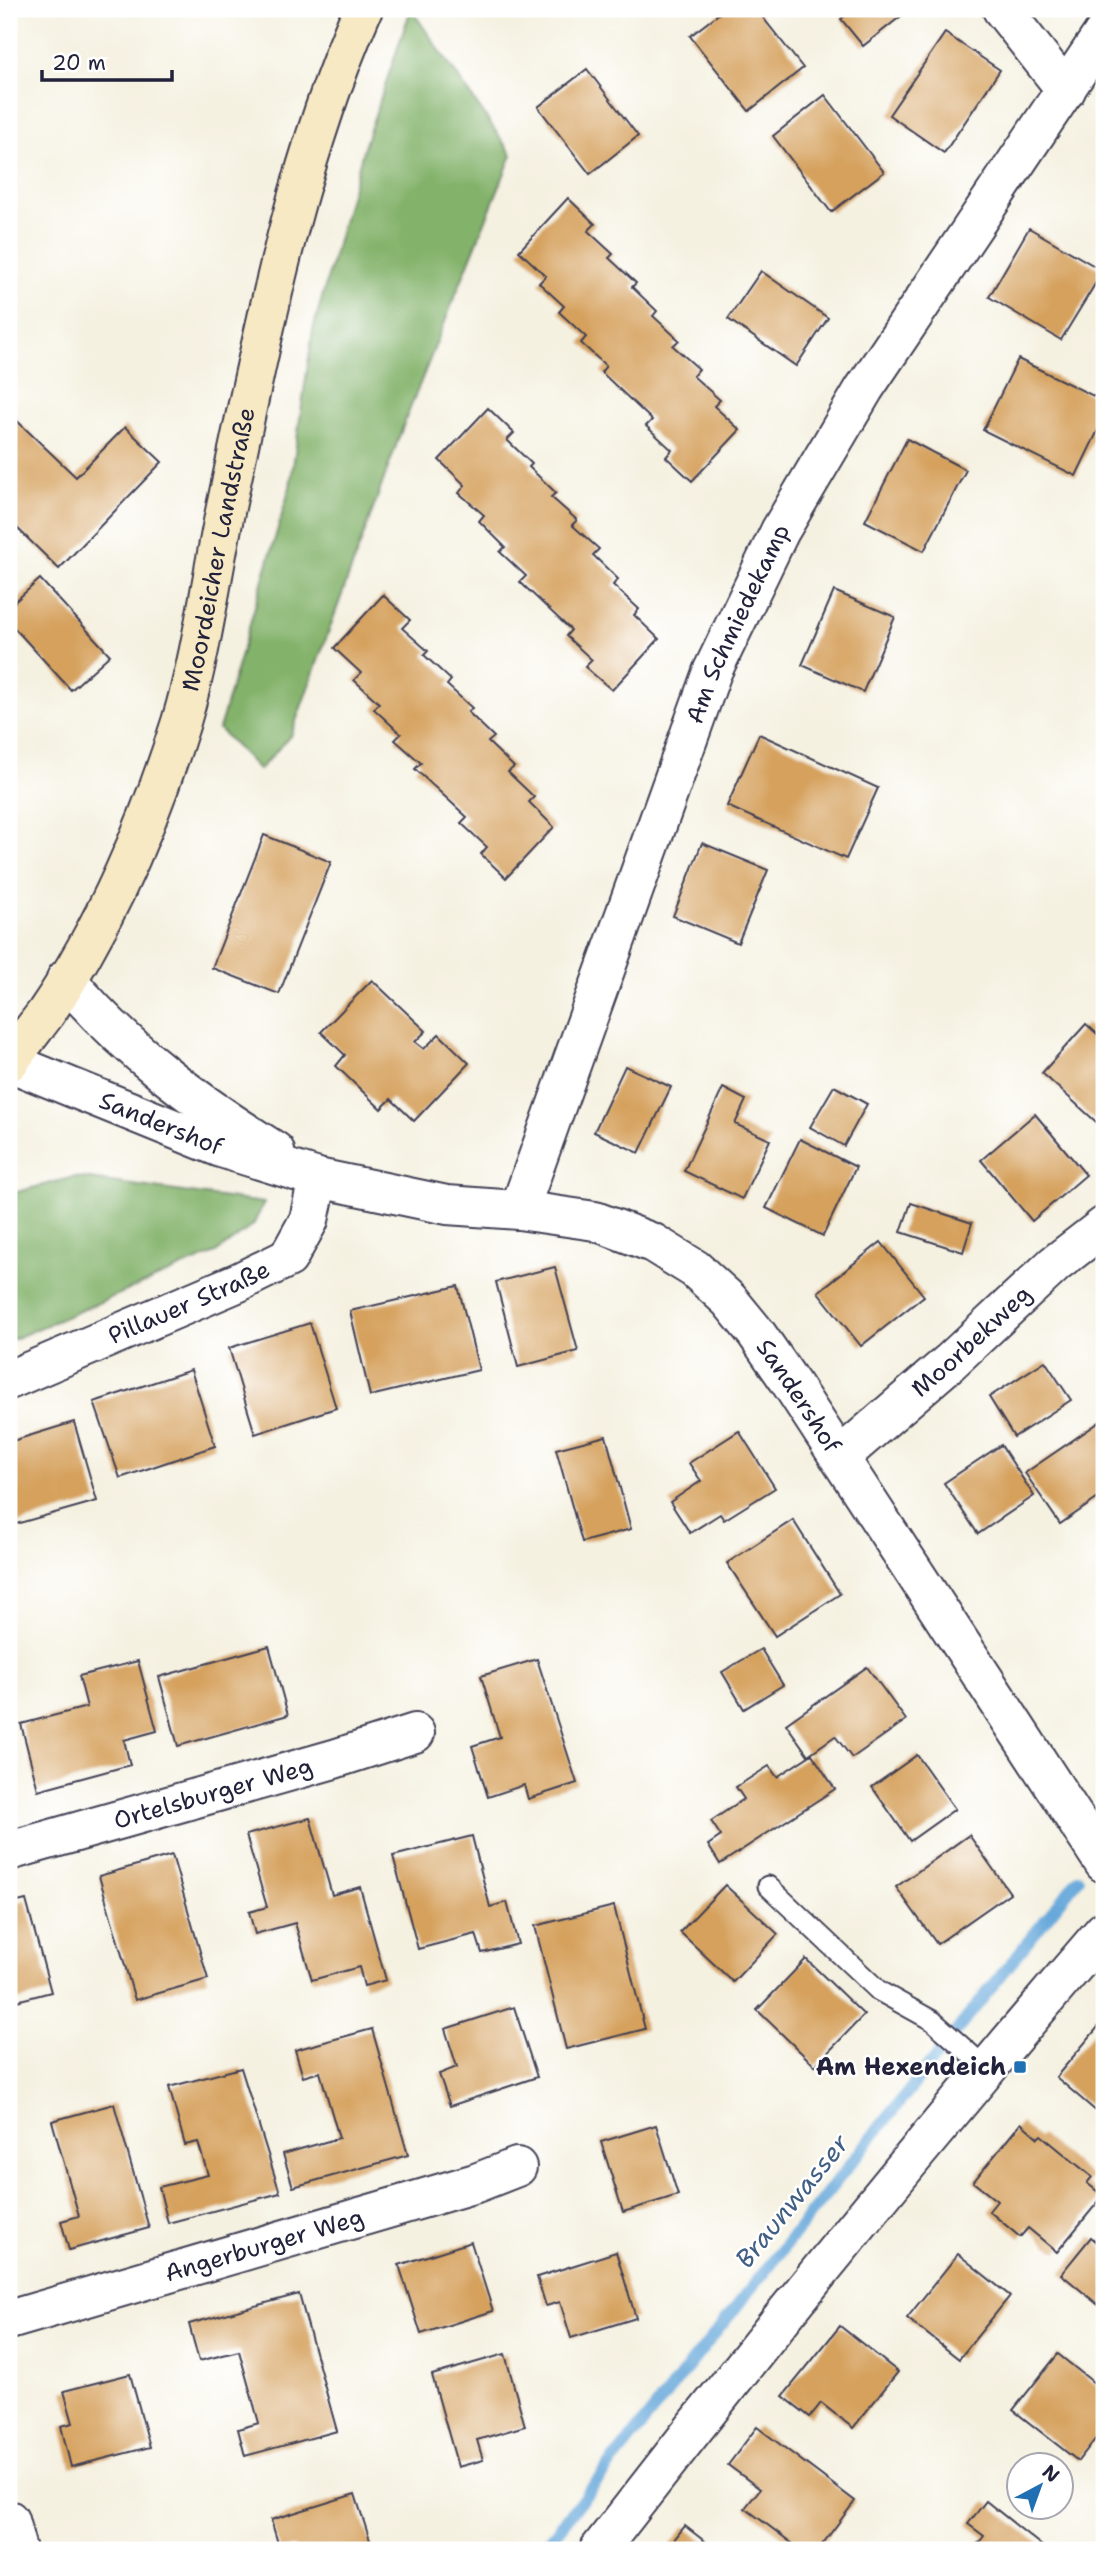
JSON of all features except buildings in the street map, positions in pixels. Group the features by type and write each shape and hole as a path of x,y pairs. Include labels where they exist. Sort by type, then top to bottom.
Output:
{"main road":[{"name":"Moordeicher Landstraße","path":"9,1062 46,1012 102,918 139,836 181,720 207,612 226,510 274,293 303,175 339,67 363,9"}],"street":[{"path":"1002,9 1066,90"},
{"name":"Am Schmiedekamp","path":"519,1210 712,672 780,531 864,389 1066,90 1101,44"},
{"name":"Sandershof","path":"66,979 99,1018 204,1106 318,1178"},
{"name":"Sandershof","path":"9,1062 221,1148 318,1178 447,1205 519,1210 595,1221 653,1243 695,1269 729,1300 756,1333 840,1457 1104,1863"},
{"name":"Pillauer Straße","path":"9,1380 239,1282 288,1258 309,1220 318,1178"},
{"name":"Moorbekweg","path":"840,1457 950,1362 1055,1264 1104,1226"},
{"name":"Ortelsburger Weg","path":"9,1851 334,1759 415,1733"},
{"path":"599,2550 975,2058 1104,1930"},
{"name":"Angerburger Weg","path":"9,2320 476,2183 517,2167"},
{"path":"9,2520 18,2550"}],"lane":[{"path":"768,1886 878,1991 933,2021 975,2058"}],"green space":[{"path":"411,9 512,155 405,421 291,735 259,770 219,729 290,487 313,330 364,147"},
{"path":"74,1177 264,1203 253,1225 216,1253 9,1341 9,1194"}],"waterway":[{"name":"Braunwasser","path":"542,2550 1078,1879"}],"place":[{"name":"Am Hexendeich","path":"1020,2067"}]}
